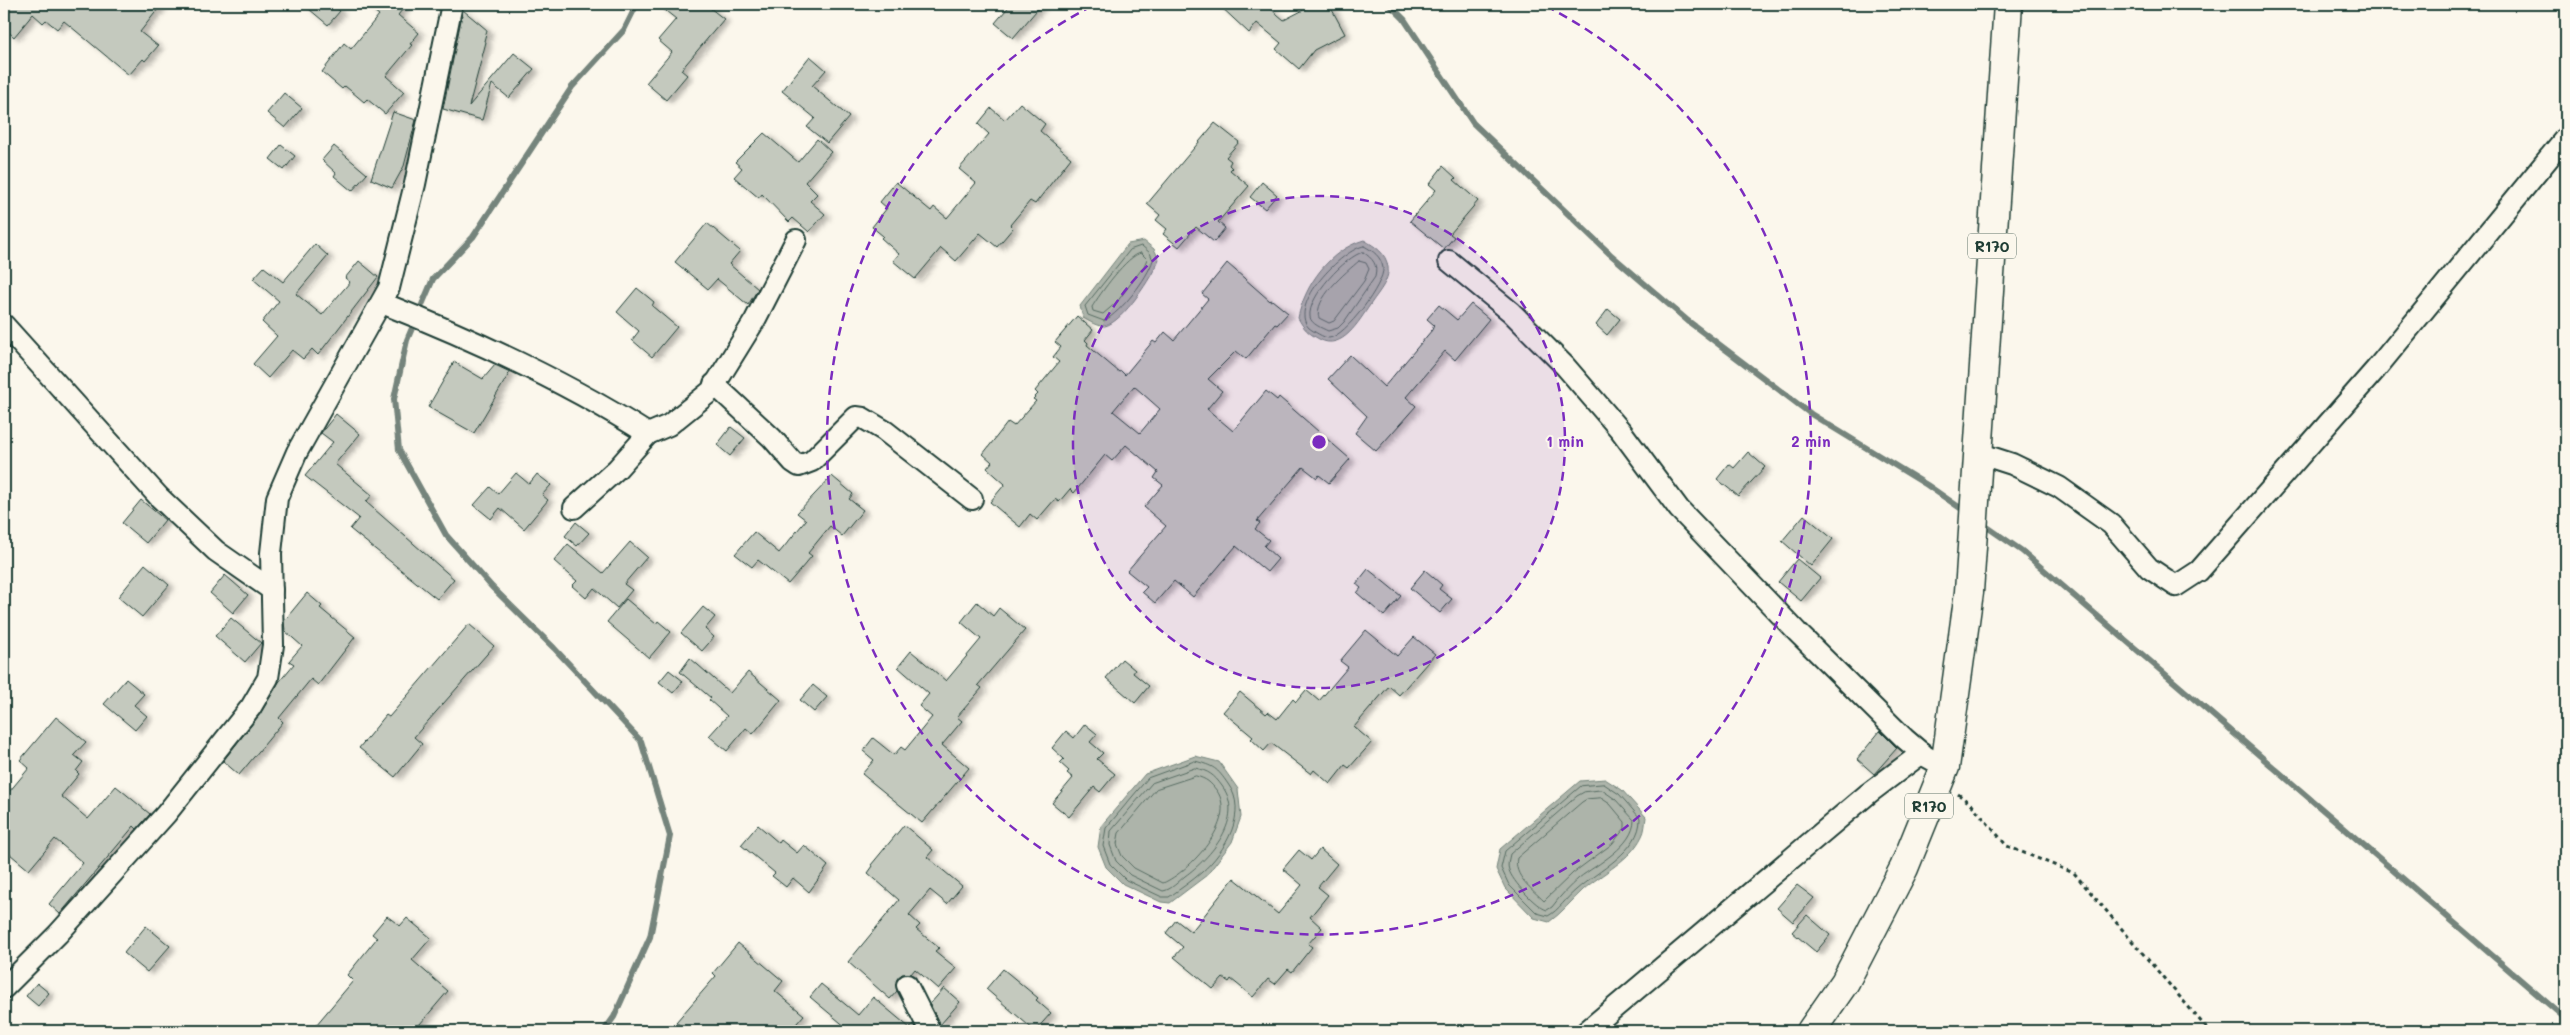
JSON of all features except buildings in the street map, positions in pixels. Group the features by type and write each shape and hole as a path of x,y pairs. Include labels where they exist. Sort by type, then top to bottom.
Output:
{"main road":[{"name":"R170","path":"1810,1031 1845,982 1904,868 1943,773 1969,592 1974,489 2008,4"}],"street":[{"path":"4,988 58,934 166,814 251,707 268,678 273,645 272,553 277,498 297,452 389,306 389,288 415,184 452,4"},
{"path":"1978,453 2012,464 2059,487 2110,524 2149,568 2176,586 2198,571 2376,369 2566,137"},
{"path":"574,508 617,468 648,434 675,420 706,395 756,320 796,240"},
{"path":"1449,262 1511,312 1565,366 1622,431 1679,509 1797,632 1943,773"},
{"path":"389,306 465,338 608,409 648,434"},
{"path":"4,325 159,497 216,551 272,590"},
{"path":"714,384 799,466 812,462 856,418 863,418 885,431 972,499"},
{"path":"1587,1031 1862,799 1922,753"},
{"path":"907,985 930,1031"}],"path":[{"path":"1943,773 2007,846 2074,873 2208,1031"}],"water":[{"path":"1364,240 1383,254 1387,262 1388,272 1385,282 1361,319 1349,333 1335,341 1327,342 1319,339 1302,325 1298,318 1306,293 1330,260 1340,252"},
{"path":"1144,241 1154,249 1159,259 1151,276 1128,308 1112,323 1105,326 1096,325 1083,318 1080,306 1128,244"},
{"path":"1195,756 1219,762 1238,789 1241,817 1232,842 1207,875 1170,903 1161,902 1123,884 1106,867 1098,847 1101,826 1145,774"},
{"path":"1605,779 1622,790 1646,817 1642,836 1637,845 1624,859 1583,890 1549,922 1534,918 1505,888 1496,869 1500,849 1580,781"}],"waterway":[{"path":"604,1031 614,1017 650,937 670,836 641,741 554,648 492,587 446,535 399,450 394,399 407,340 433,279 473,237 572,87 624,30 637,4"},
{"path":"1389,4 1404,19 1473,123 1610,254 1688,321 1811,414 1927,485 1966,512"},
{"path":"1980,522 2022,551 2566,1019"}]}
